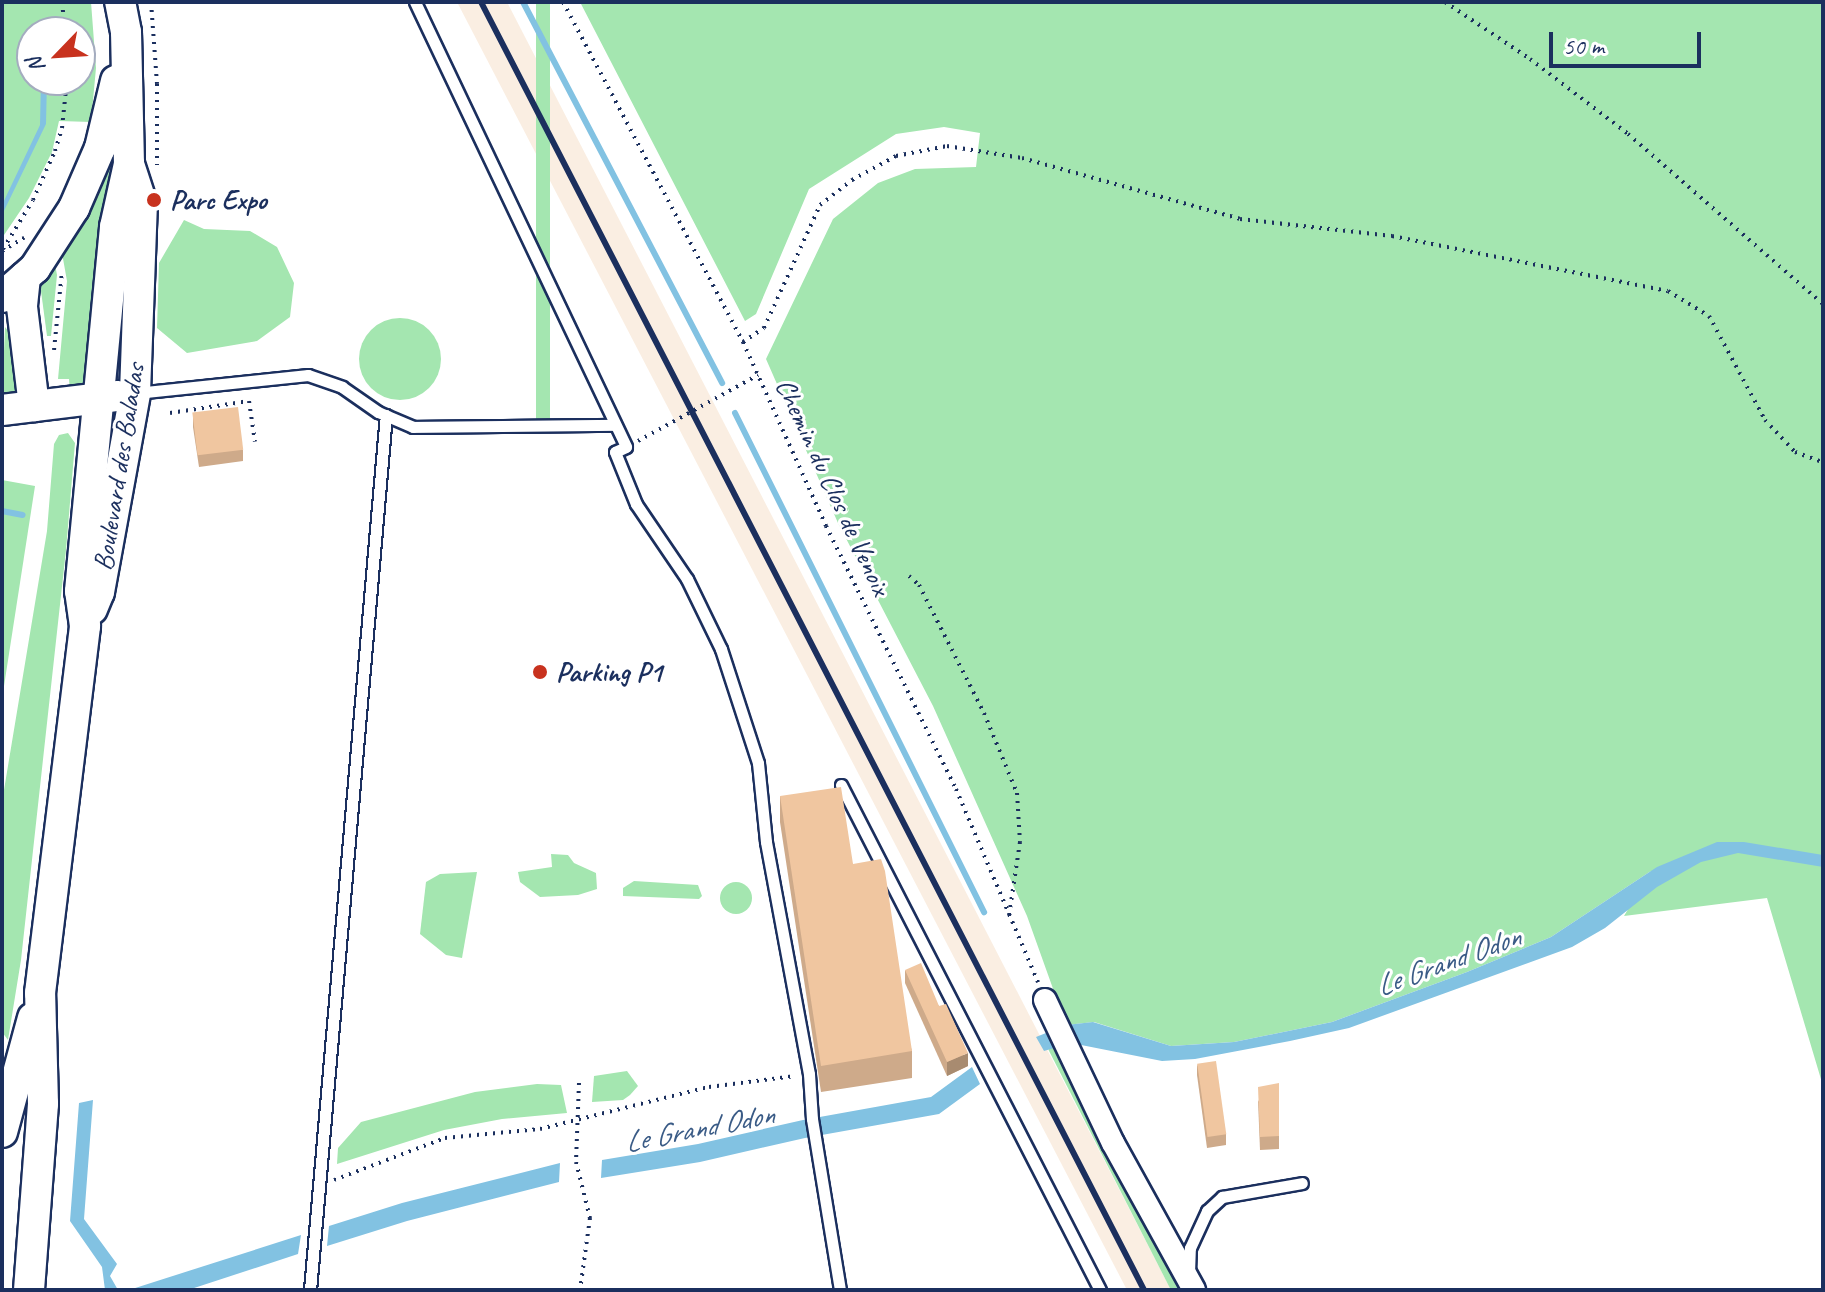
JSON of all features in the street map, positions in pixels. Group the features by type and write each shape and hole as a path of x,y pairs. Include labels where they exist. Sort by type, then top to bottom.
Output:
{"main road":[{"name":"Boulevard des Baladas","path":"85,626 99,592 135,393 143,167 120,2"},
{"path":"2,297 25,277 49,249 93,166 126,32"},
{"name":"Boulevard des Baladas","path":"40,993 85,626 80,591 115,227 143,167"},
{"path":"115,227 130,288 123,381 135,393"},
{"path":"25,277 22,307 34,406"},
{"path":"2,410 135,393"},
{"path":"2,1132 40,993"},
{"path":"29,1290 43,1104 40,993"}],"street":[{"path":"1045,1000 1067,1049 1191,1286"}],"lane":[{"path":"415,2 626,447 615,452 636,504 687,579 721,649 758,763 766,842 809,1074 814,1136 840,1290"},
{"path":"135,393 308,375 342,387 386,415 413,427 615,425"},
{"path":"310,1290 386,415"},
{"path":"841,785 1100,1290"},
{"path":"1191,1286 1190,1248 1207,1211 1222,1197 1302,1183"}],"path":[{"path":"143,167 157,84 151,2"},
{"name":"Chemin du Clos de Venoix","path":"563,2 743,342 826,526 956,789 1045,1000"},
{"path":"1445,2 1530,59 1628,134 1823,304"},
{"path":"2,251 33,200 55,151 62,128 65,96"},
{"path":"743,342 764,328 820,205 852,180 896,156 947,146 1022,158 1240,219 1392,236 1668,291 1709,316 1728,357 1765,420 1795,452 1823,462"},
{"path":"2,251 30,234"},
{"path":"55,358 61,261"},
{"path":"626,447 758,375"},
{"path":"170,413 249,401 255,442"},
{"path":"909,576 919,585 984,713 1017,793 1020,842 1009,918"},
{"path":"321,1185 445,1138 540,1129 709,1087 809,1074"},
{"path":"579,1083 576,1162 590,1218 580,1290"}],"shaded area":[{"path":"457,2 507,2 1171,1290 1127,1290"}],"green space":[{"path":"2,2 91,2 92,16 16,16 16,96 93,96 91,122 59,121 52,152 29,198 2,238"},
{"path":"536,2 550,2 550,421 536,421"},
{"path":"580,2 1823,2 1823,1086 1767,898 1624,916 1651,871 1551,937 1332,1022 1234,1042 1171,1046 1094,1022 1066,1025 1027,916 933,706 838,523 766,359 833,219 878,183 915,169 976,167 980,133 944,127 896,134 809,189 756,314 745,321"},
{"path":"110,149 111,183 89,385 70,392 69,379 58,379 67,281 62,253"},
{"path":"184,220 204,229 250,231 277,247 294,283 290,317 257,341 187,353 157,328 159,263"},
{"path":"54,259 57,275 51,336 47,336 39,276"},
{"path":"392,318 408,318 423,325 434,336 441,359 438,375 429,388 408,400 392,400 377,393 366,382 359,367 359,351 366,336 377,325"},
{"path":"5,327 11,335 21,392 2,400"},
{"path":"68,433 75,443 66,550 21,960 8,1040 2,1032 2,802 47,531 54,444 59,435"},
{"path":"2,480 35,486 2,699"},
{"path":"551,854 568,855 574,863 596,873 597,889 578,895 540,897 520,882 518,872 552,867"},
{"path":"477,872 462,958 446,955 420,934 426,882 440,874"},
{"path":"634,881 698,885 702,896 699,899 623,896 623,888"},
{"path":"736,882 747,887 752,898 747,909 736,914 725,909 720,898 725,887"},
{"path":"1059,1044 1184,1290 1171,1290 1048,1049"},
{"path":"627,1071 638,1086 630,1095 623,1100 592,1102 594,1076"},
{"path":"537,1084 561,1085 567,1113 502,1119 444,1130 337,1164 338,1148 361,1122 475,1092"}],"water":[{"path":"41,96 47,96 46,124 2,215 2,205 40,125"},
{"path":"1717,842 1744,842 1823,855 1823,867 1738,853 1701,862 1657,887 1605,928 1572,947 1349,1028 1290,1041 1195,1059 1162,1061 1071,1043 1044,1051 1036,1037 1066,1025 1093,1022 1171,1046 1234,1042 1332,1022 1551,937 1657,867"},
{"path":"972,1067 980,1084 939,1114 805,1138 700,1162 601,1178 602,1160 931,1097"},
{"path":"93,1100 84,1219 117,1264 110,1276 118,1290 105,1290 102,1267 70,1221 79,1103"},
{"path":"560,1163 559,1182 407,1221 327,1246 329,1226 402,1203"},
{"path":"301,1235 298,1254 188,1290 129,1290"}],"building":[{"path":"238,407 243,450 198,455 192,413"},
{"path":"841,787 853,864 881,859 885,871 912,1051 821,1066 780,796"},
{"path":"921,963 939,1006 946,1004 968,1053 947,1062 905,970"},
{"path":"1216,1061 1226,1134 1207,1137 1197,1064"},
{"path":"1279,1083 1279,1136 1260,1137 1258,1087"}],"waterway":[{"path":"523,2 722,383"},
{"path":"735,413 984,912"},
{"path":"2,511 23,515"}],"railway":[{"path":"481,2 1144,1290"}],"place":[{"name":"Parc Expo","path":"154,200"},
{"name":"Parking P1","path":"540,672"}],"water label":[{"name":"Le Grand Odon","path":"1448,961"},
{"name":"Le Grand Odon","path":"699,1128"}]}
